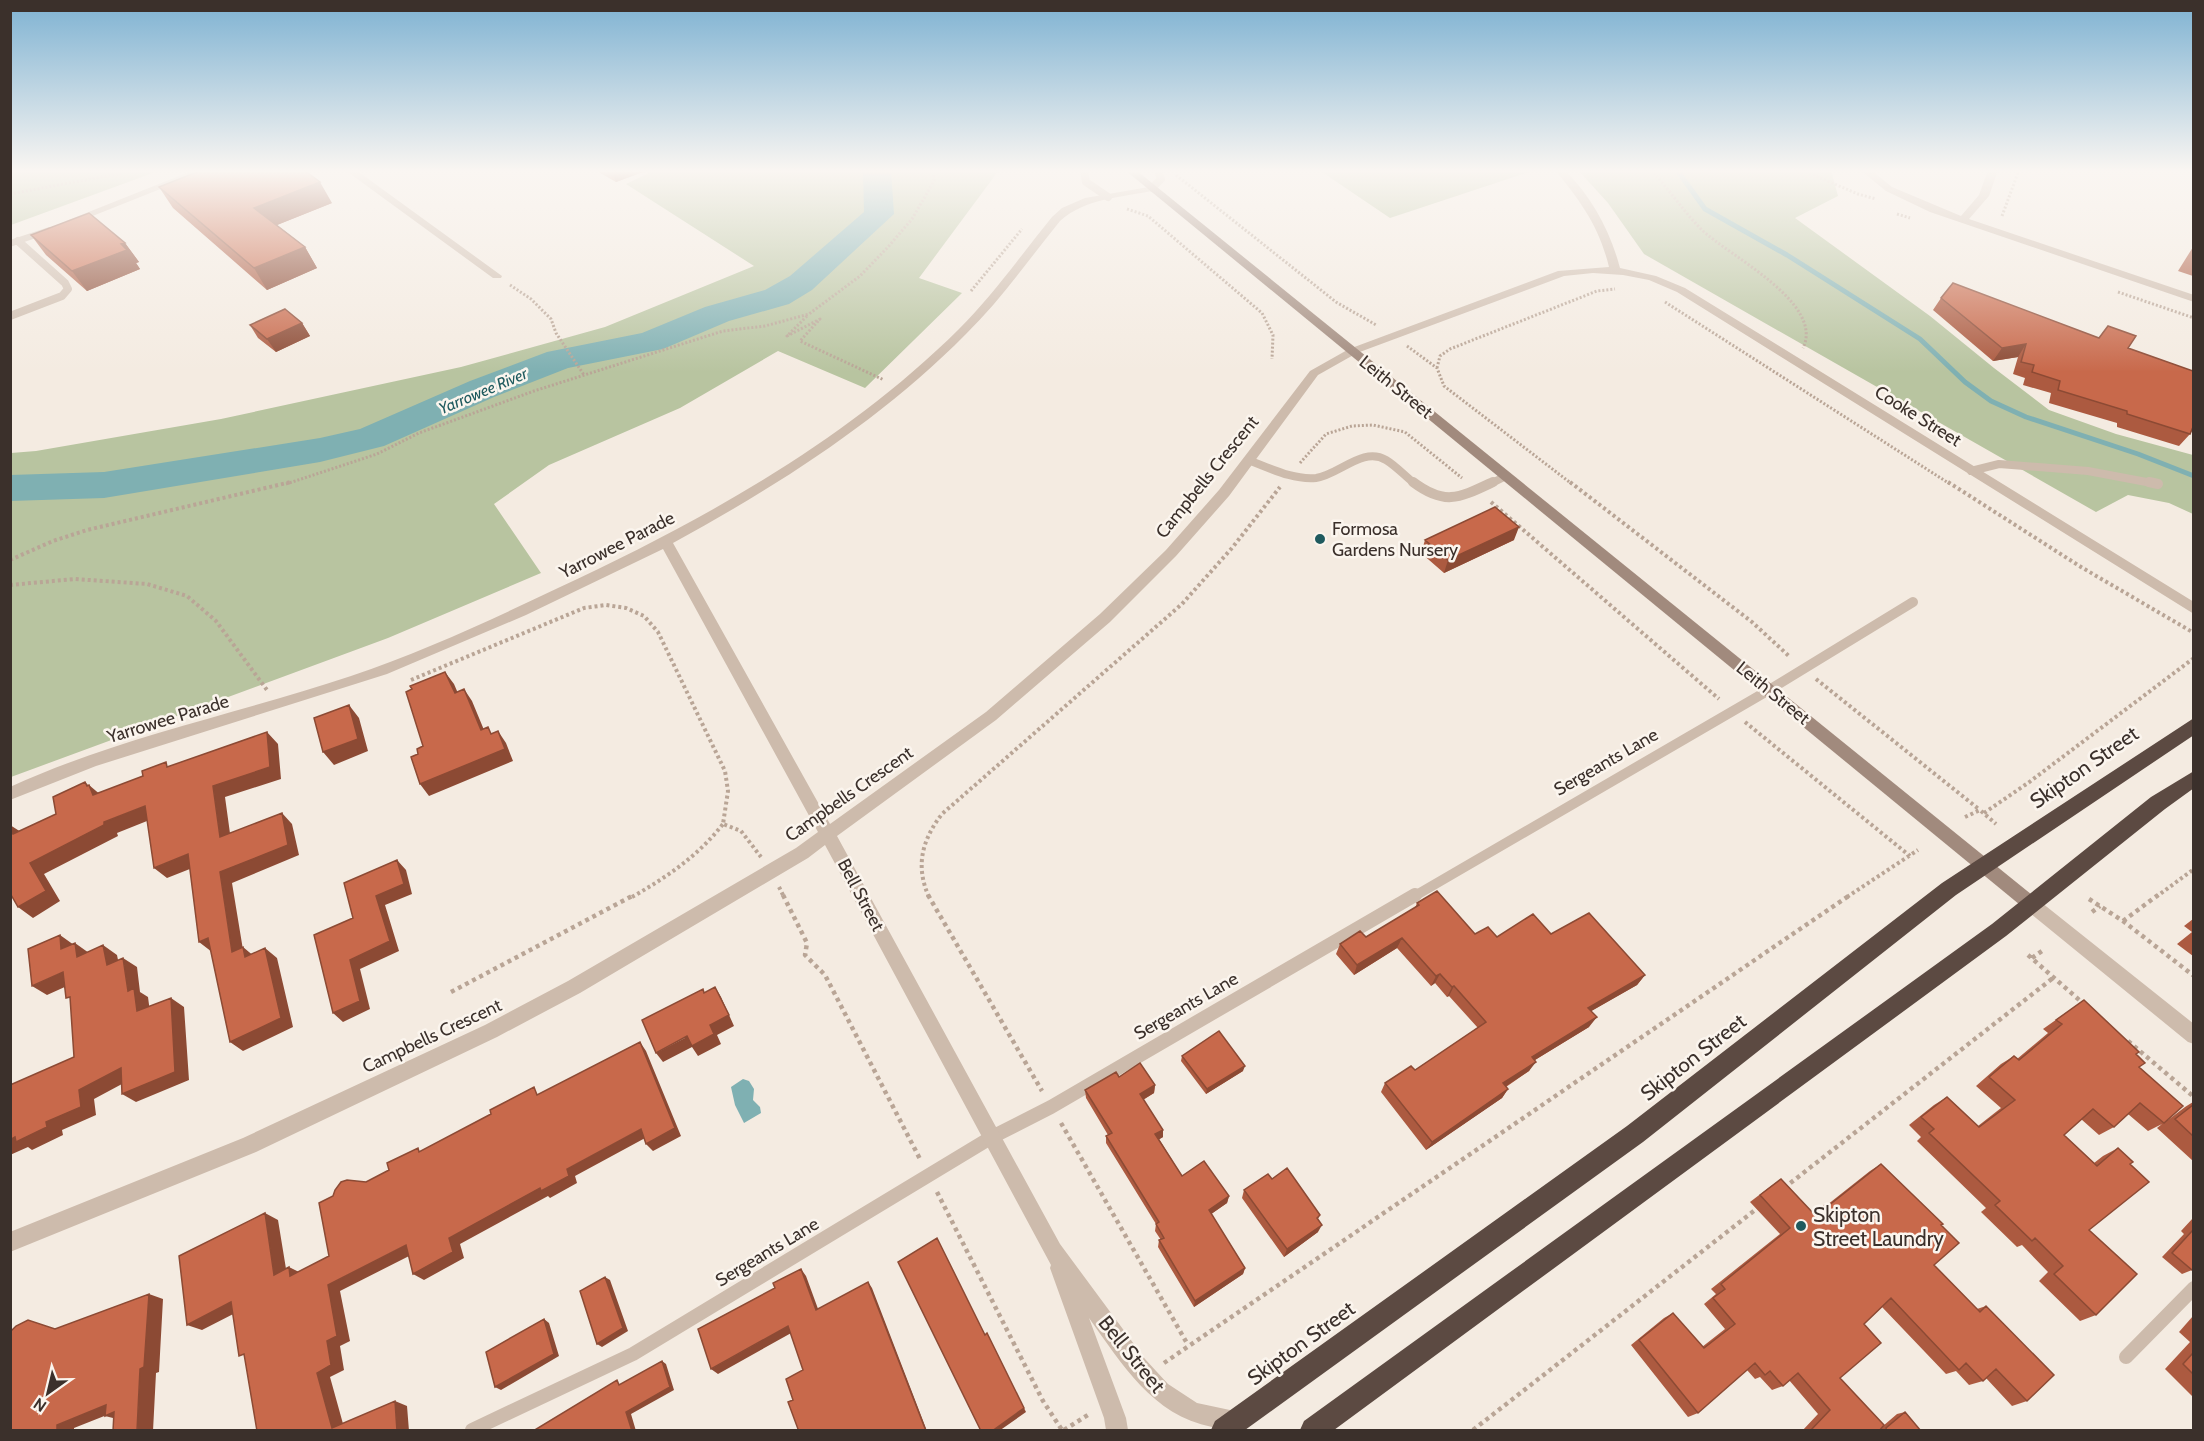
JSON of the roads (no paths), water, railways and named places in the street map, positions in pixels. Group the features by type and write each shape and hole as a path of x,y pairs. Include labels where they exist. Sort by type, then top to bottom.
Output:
{"highway":[{"name":"Skipton Street","path":"1230,1426 1635,1134 1949,889 2193,725"},
{"path":"1313,1431 2031,904 2193,778"}],"main road":[{"name":"Leith Street","path":"1213,237 2031,904"}],"street":[{"path":"443,237 497,276"},
{"name":"Yarrowee Parade","path":"10,794 93,761 278,705 431,651 568,591 665,541 766,483 855,424 901,387 964,330 1042,237"},
{"path":"1605,237 1616,270"},
{"path":"2013,237 2193,299"},
{"name":"Campbells Crescent","path":"10,1242 249,1145 491,1031 546,1003 771,872 828,835 991,716 1105,618 1170,553 1224,493 1314,373 1353,351 1562,273 1594,269 1616,270"},
{"name":"Cooke Street","path":"1616,270 1653,278 1681,290 1797,360 2193,609"},
{"name":"Bell Street","path":"665,541 828,835 1053,1251 1109,1401 1117,1431"},
{"name":"Leith Street","path":"2031,904 2193,1036"},
{"name":"Bell Street","path":"1053,1251 1145,1376 1160,1392 1177,1404 1230,1426"}],"lane":[{"path":"10,316 62,296 68,289 65,283 14,242"},
{"path":"1248,460 1290,475 1315,478 1327,475 1367,456 1375,456 1386,459 1424,492 1439,499 1456,499 1506,476"},
{"path":"1971,471 1999,464 2088,471 2158,484"},
{"name":"Sergeants Lane","path":"472,1431 633,1354 992,1137 1051,1107 1769,690 1913,602"},
{"path":"2126,1357 2193,1288"}],"water":[{"path":"743,1079 749,1081 754,1089 753,1100 760,1107 761,1113 744,1123 735,1105 731,1087"}],"waterway":[{"name":"Yarrowee River","path":"10,488 104,485 320,450 371,438 482,389 559,359 651,342 717,314 777,297 801,283 853,237"},
{"path":"1755,237 1920,339 1965,382 1991,401 2026,417 2138,454 2194,476"}],"place":[{"name":"Formosa Gardens Nursery","path":"1320,539"},
{"name":"Skipton Street Laundry","path":"1801,1226"}]}
